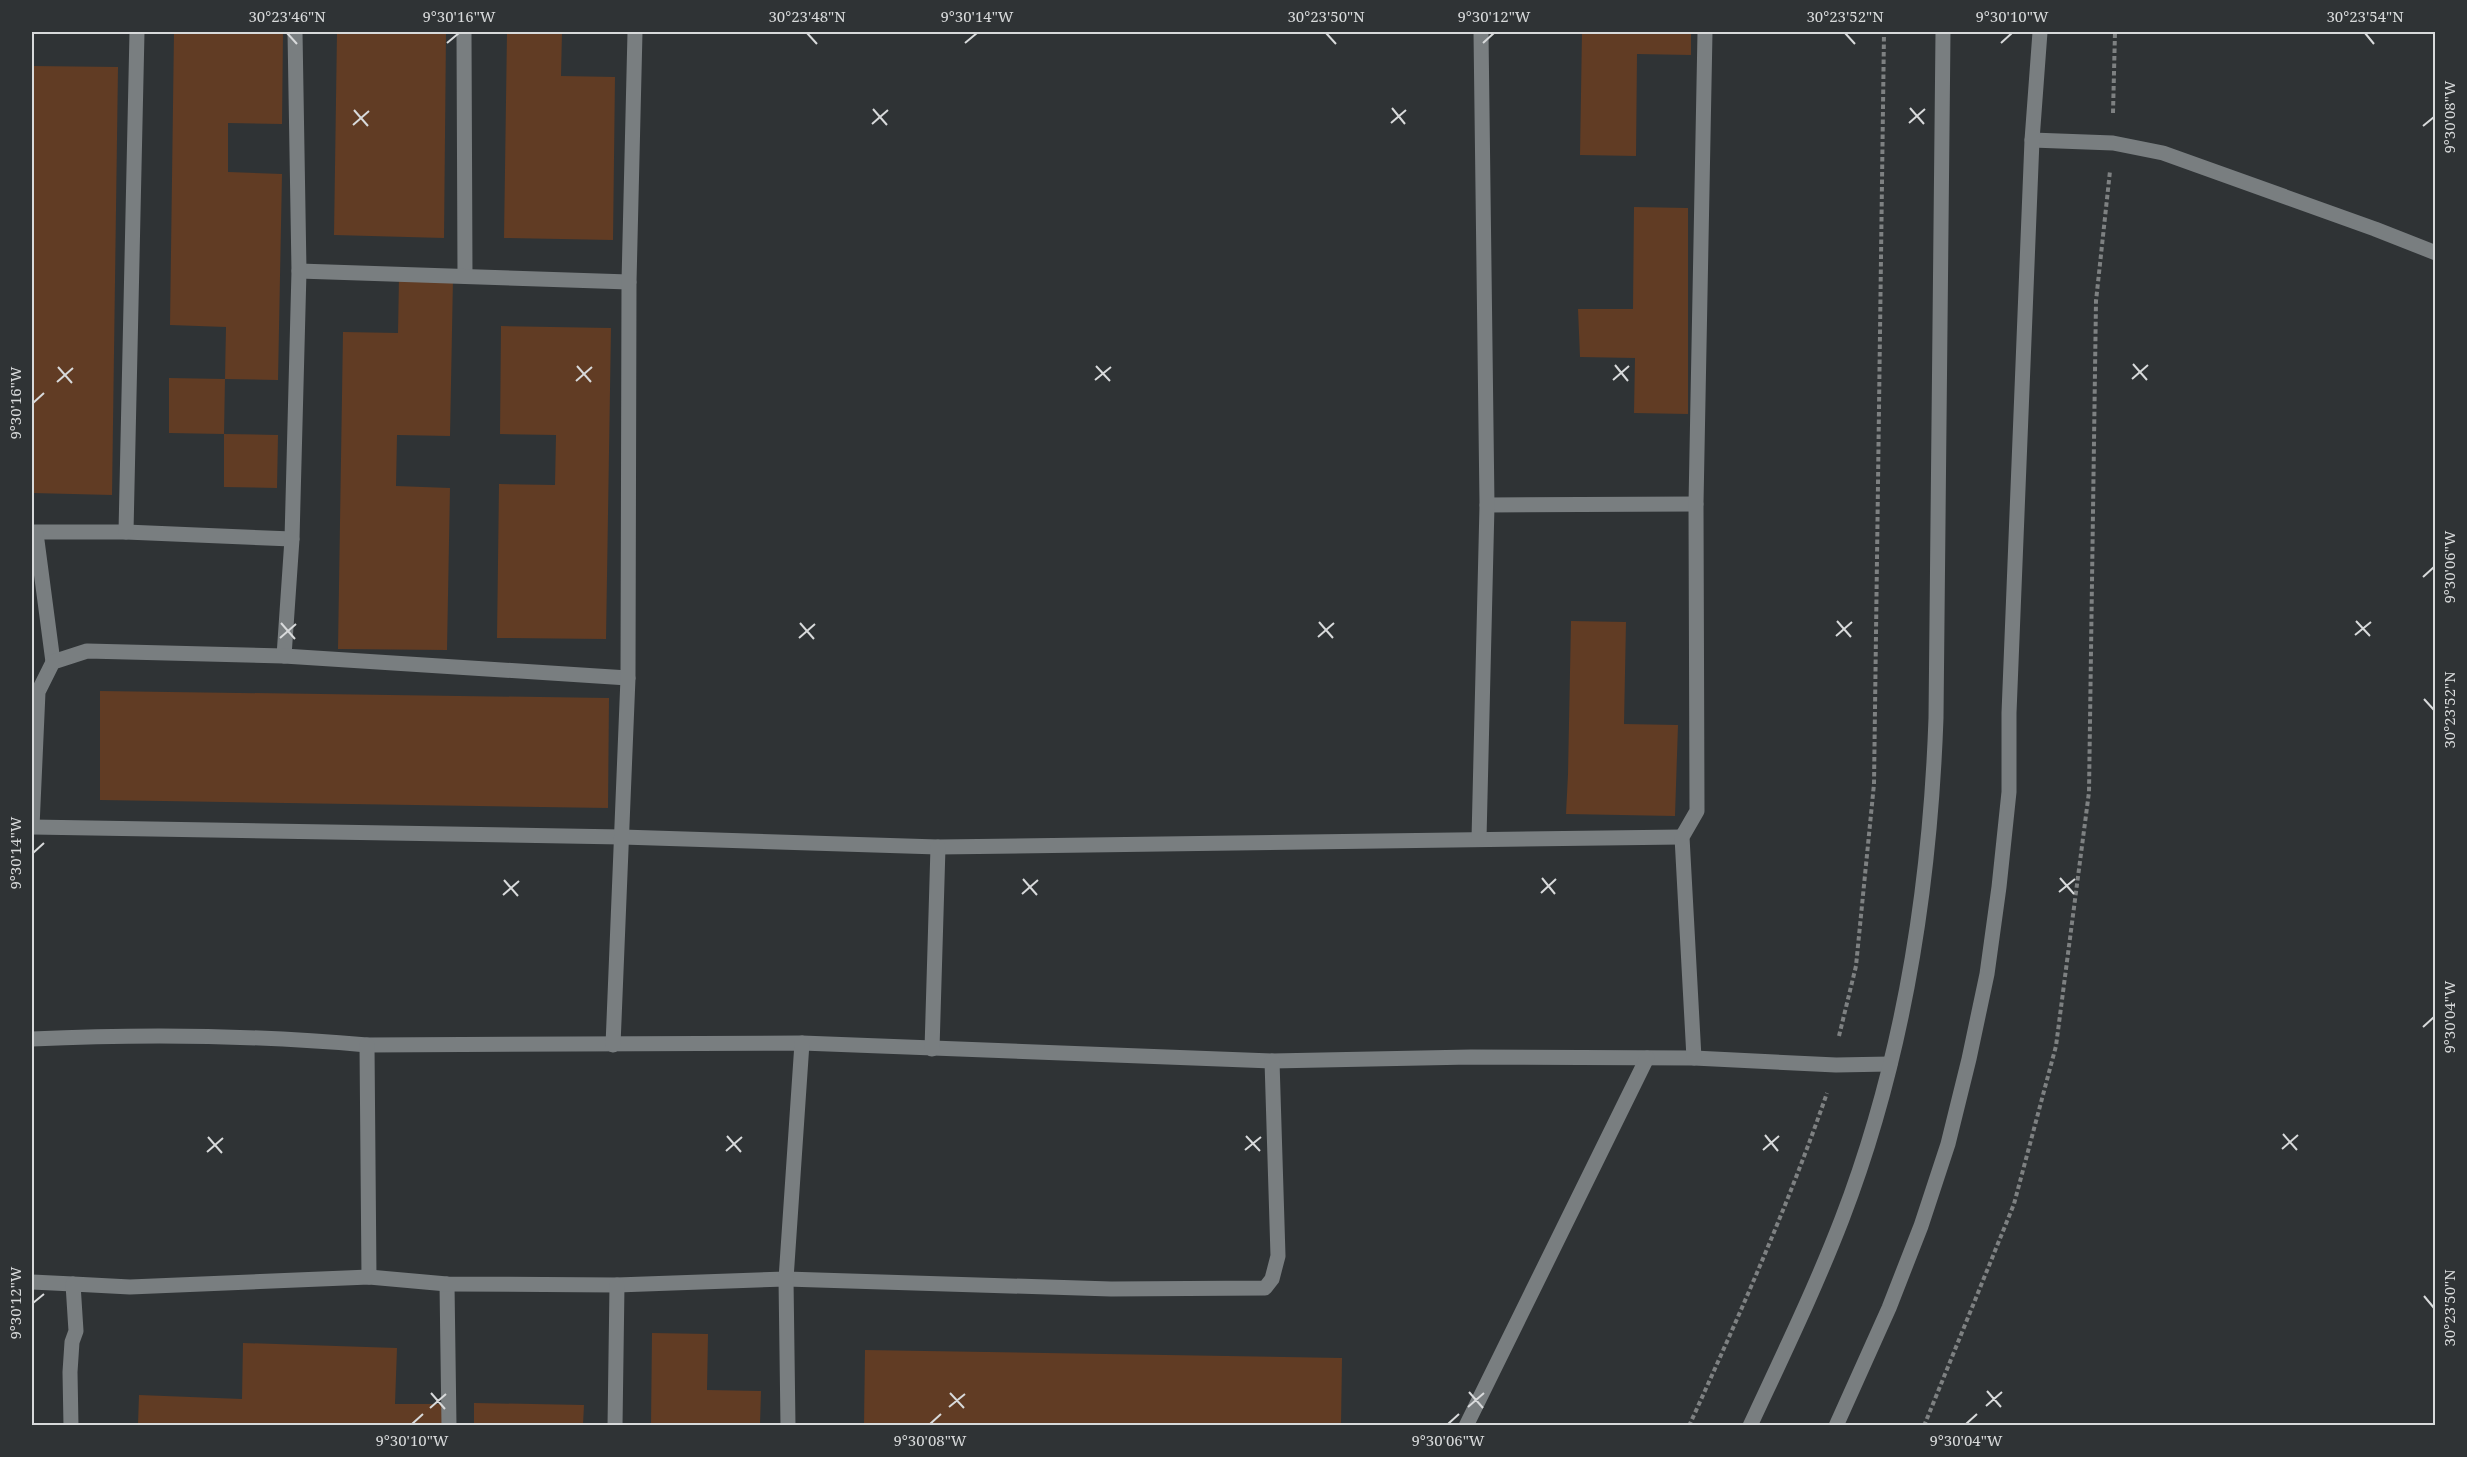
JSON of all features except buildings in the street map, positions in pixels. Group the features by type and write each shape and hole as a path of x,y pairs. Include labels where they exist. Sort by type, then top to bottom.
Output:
{"street":[{"path":"126,532 137,32"},
{"path":"284,656 292,539 300,271 296,32"},
{"path":"464,32 465,276"},
{"path":"613,1045 628,678 629,282 635,32"},
{"path":"1479,839 1487,505 1481,32"},
{"path":"1694,1058 1682,837 1697,811 1696,504 1705,32"},
{"path":"1750,1425 1813,1291 1843,1217 1869,1141 1910,979 1922,903 1933,789 1936,718 1943,32"},
{"path":"1836,1425 1889,1308 1921,1226 1970,1059 1987,974 2009,792 2009,713 2032,140 2040,32"},
{"path":"2032,140 2113,143 2163,153 2436,253"},
{"path":"300,271 629,282"},
{"path":"1487,505 1696,504"},
{"path":"292,539 126,532 34,532 53,662 38,692 32,827 622,837 938,847 1682,837"},
{"path":"53,662 87,651 284,656 628,678"},
{"path":"932,1049 938,847"},
{"path":"32,1039 98,1036 304,1039 367,1045 802,1043 1272,1061 1471,1057 1694,1058 1836,1065 1890,1064"},
{"path":"788,1425 786,1279 802,1043"},
{"path":"367,1045 369,1276"},
{"path":"1466,1425 1647,1059"},
{"path":"32,1282 130,1287 369,1276 447,1284 617,1285 786,1279 1111,1289 1265,1288 1272,1278 1278,1256 1272,1061"},
{"path":"71,1425 70,1372 72,1342 76,1330 73,1284"},
{"path":"447,1284 449,1425"},
{"path":"615,1425 617,1285"}],"path":[{"path":"1689,1425 1801,1168 1836,1065 1840,1032 1856,966 1874,784 1884,32"},
{"path":"1924,1425 2014,1204 2056,1046 2089,792 2096,301 2113,143 2115,32"}]}
